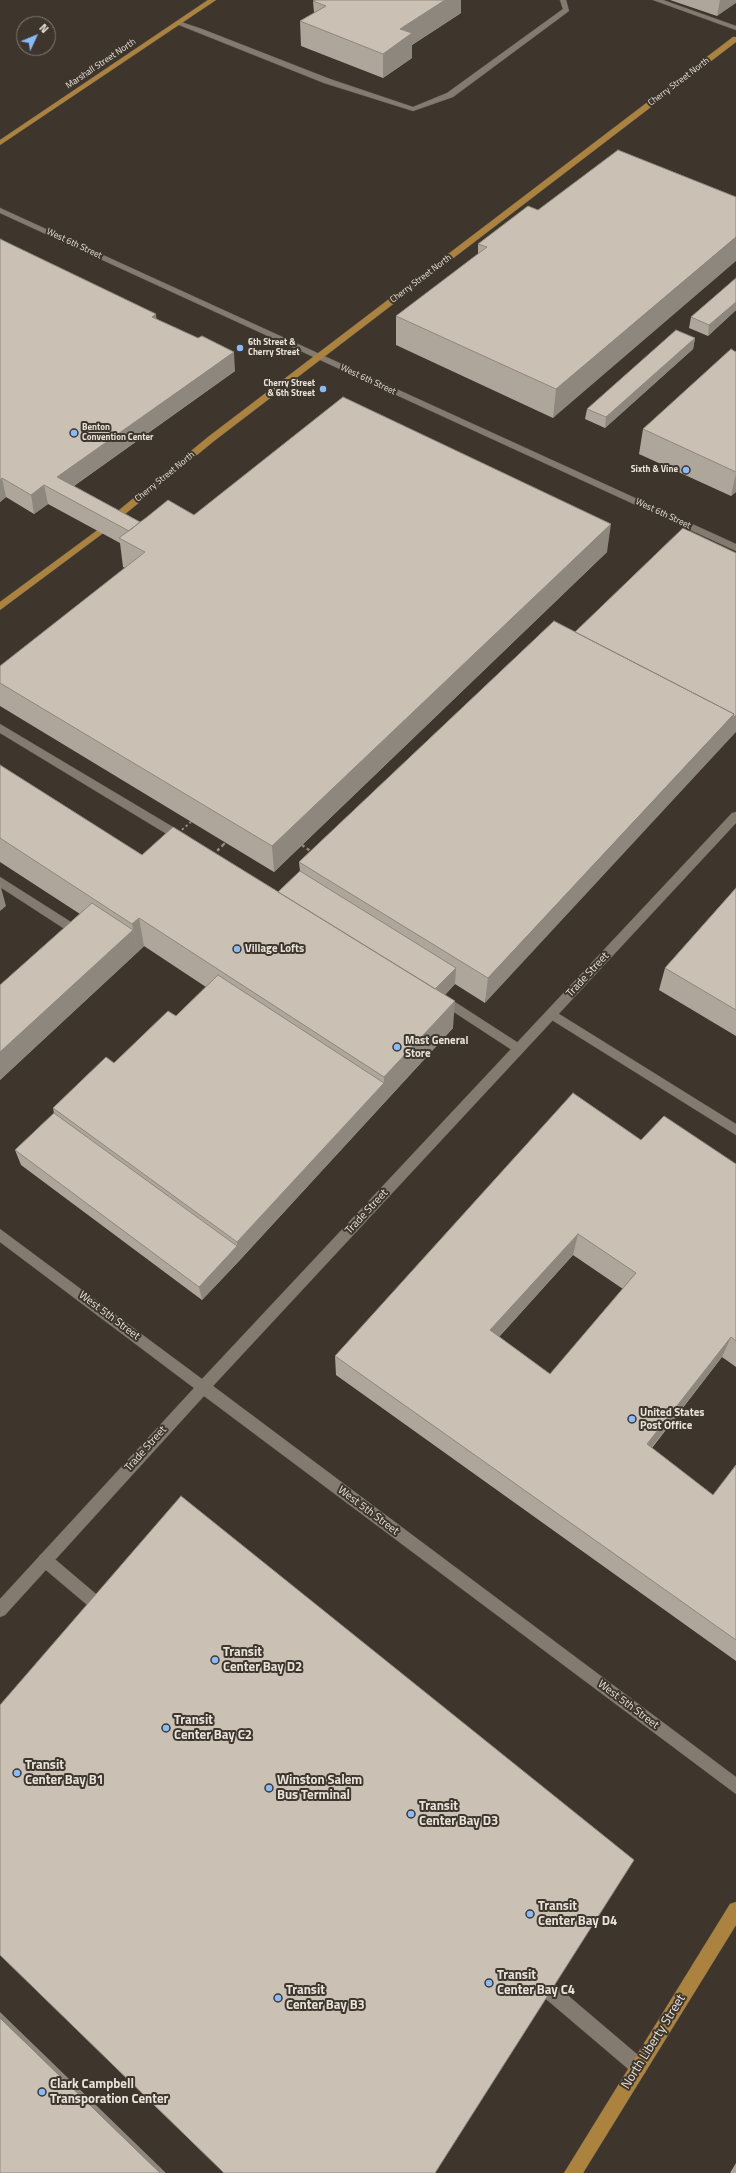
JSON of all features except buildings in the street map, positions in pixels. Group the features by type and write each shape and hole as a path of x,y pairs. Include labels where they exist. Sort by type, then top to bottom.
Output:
{"main road":[{"name":"Marshall Street North","path":"0,143 212,0"},
{"name":"Cherry Street North","path":"109,522 211,439 736,39"},
{"path":"0,607 99,532"},
{"name":"North Liberty Street","path":"573,2173 736,1910"}],"street":[{"path":"178,23 202,31 327,81 413,109 450,95 481,73 567,10 563,0"},
{"path":"656,0 736,28"},
{"name":"West 6th Street","path":"0,210 736,548"},
{"path":"0,728 197,847"},
{"name":"Trade Street","path":"0,1610 203,1387 736,816"},
{"path":"0,881 78,932"},
{"path":"441,998 519,1049"},
{"path":"551,1014 736,1130"},
{"name":"West 5th Street","path":"0,1235 736,1786"},
{"path":"45,1560 114,1618"},
{"path":"529,1973 639,2067"}],"path":[{"path":"173,838 191,822"},
{"path":"209,859 225,843"},
{"path":"302,845 314,854"},
{"path":"197,847 217,859"}],"place":[{"name":"6th Street & Cherry Street","path":"240,348"},
{"name":"Cherry Street & 6th Street","path":"323,389"},
{"name":"Benton Convention Center","path":"74,433"},
{"name":"Sixth & Vine","path":"686,470"},
{"name":"Village Lofts","path":"237,949"},
{"name":"Mast General Store","path":"397,1047"},
{"name":"United States Post Office","path":"632,1419"},
{"name":"Transit Center Bay D2","path":"215,1660"},
{"name":"Transit Center Bay C2","path":"166,1728"},
{"name":"Transit Center Bay B1","path":"17,1773"},
{"name":"Winston Salem Bus Terminal","path":"269,1788"},
{"name":"Transit Center Bay D3","path":"411,1814"},
{"name":"Transit Center Bay D4","path":"530,1914"},
{"name":"Transit Center Bay C4","path":"489,1983"},
{"name":"Transit Center Bay B3","path":"278,1998"},
{"name":"Clark Campbell Transporation Center","path":"42,2092"}]}
